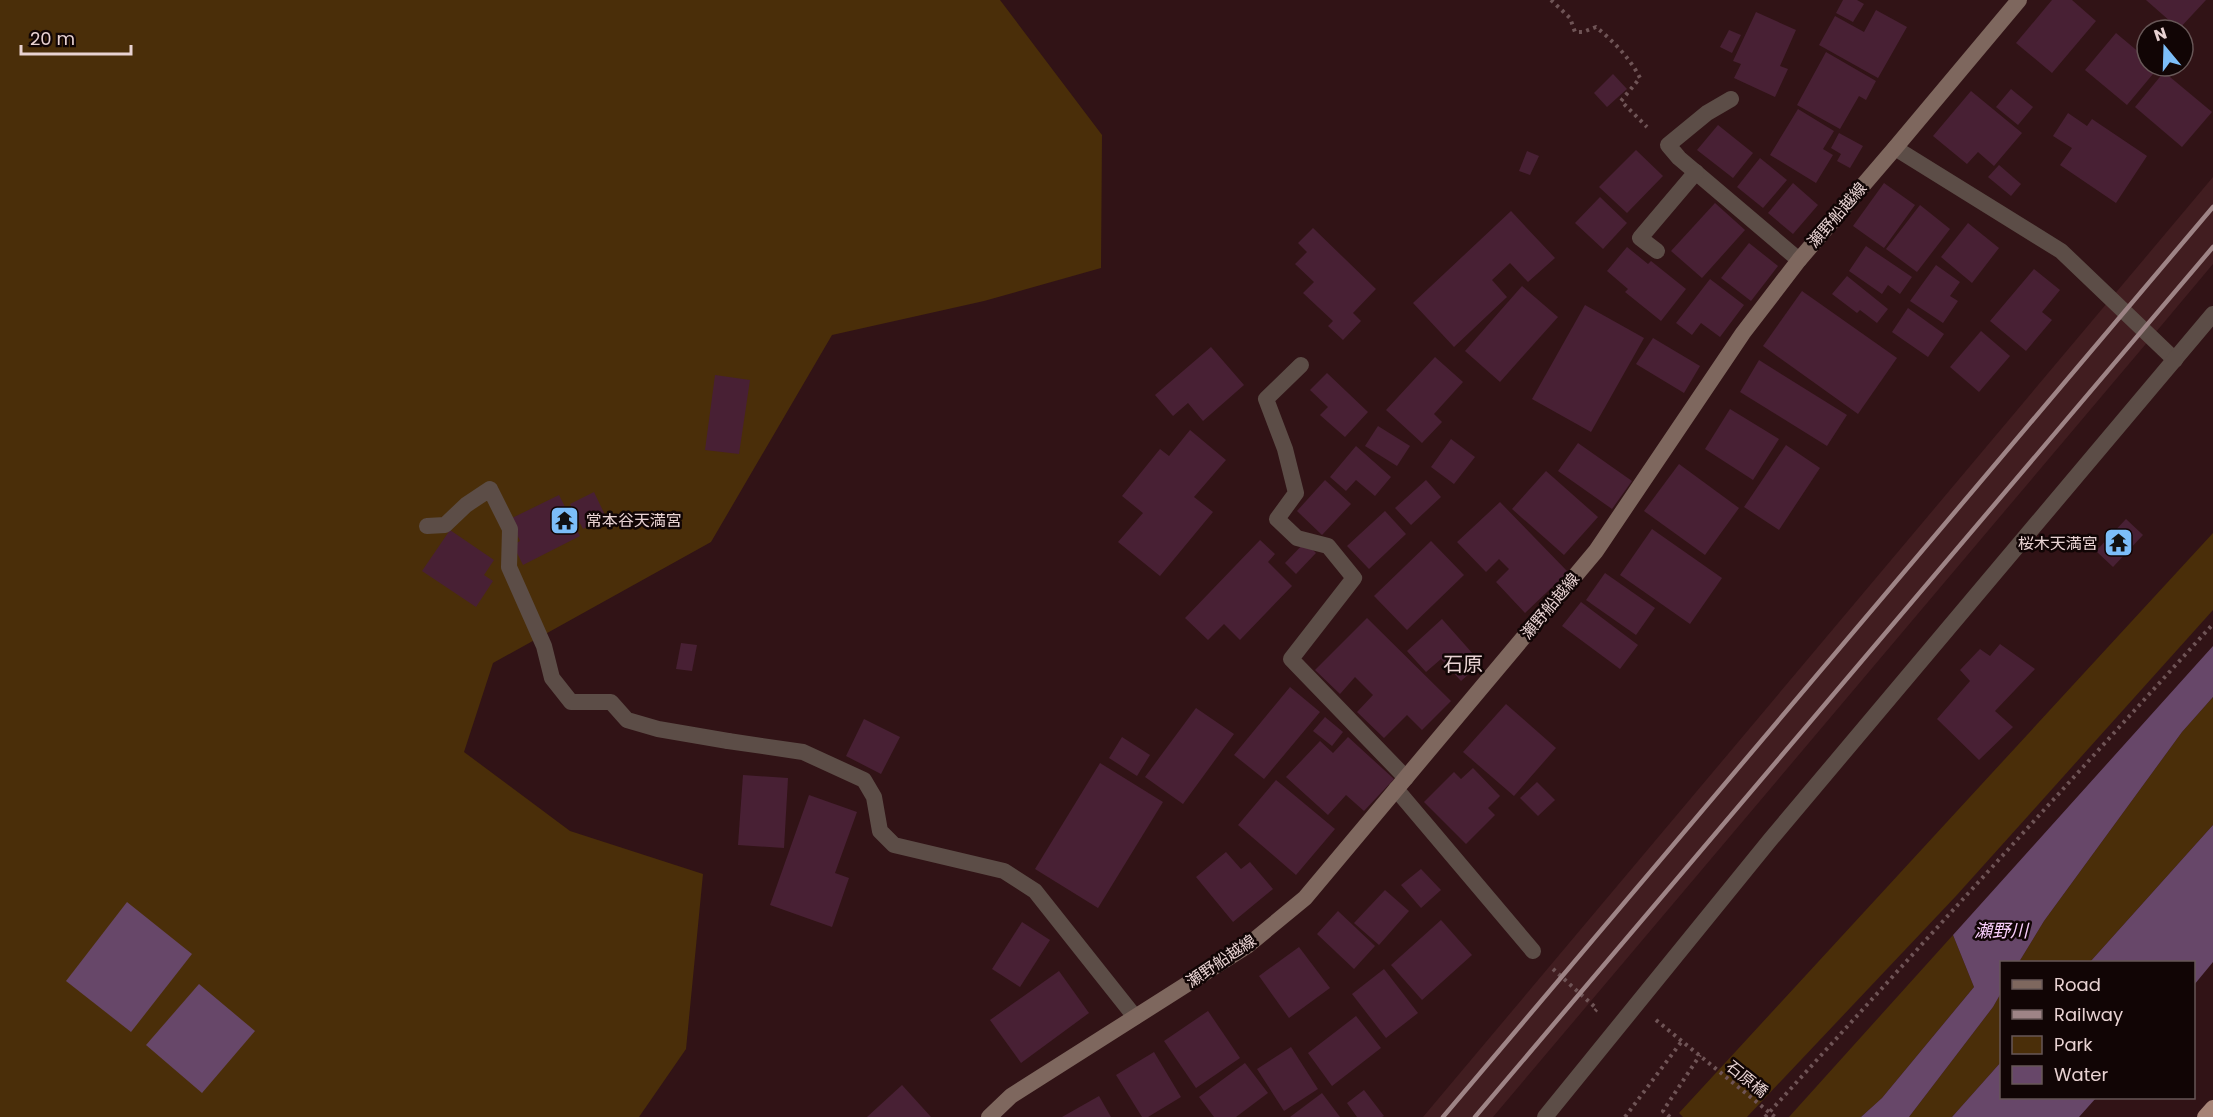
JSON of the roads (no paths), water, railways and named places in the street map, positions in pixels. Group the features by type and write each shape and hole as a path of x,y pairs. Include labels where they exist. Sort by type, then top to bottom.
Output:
{"highway":[{"path":"2205,1117 2213,1108"}],"main road":[{"name":"瀬野船越線","path":"989,1117 1011,1096 1246,946 1305,898 1596,551 1743,333 1799,260 2019,0"}],"street":[{"path":"1731,99 1707,113 1668,145 1696,172 1799,260"},
{"path":"1895,148 2061,251 2175,360"},
{"path":"1657,251 1640,238 1696,172"},
{"path":"1545,1117 1770,840 2213,314"},
{"path":"1301,365 1266,399 1285,449 1296,493 1277,519 1297,538 1328,546 1354,578 1291,659 1401,783 1533,951"},
{"path":"427,526 445,525 466,505 490,489 510,529 509,567 544,646 552,678 570,702 611,702 627,720 658,729 803,752 864,780 874,797 880,831 894,845 1004,871 1035,891 1135,1017"}],"water":[{"name":"瀬野川","path":"2213,646 2213,697 2182,732 2044,921 2020,961 2000,961 2000,995 1993,1007 1909,1117 1861,1117 1882,1098 1974,987 1953,935"},
{"path":"2213,825 2213,962 2195,984 2195,961 2091,961"},
{"path":"127,902 192,954 131,1032 66,981"},
{"path":"199,984 255,1031 202,1093 146,1045"},
{"path":"2000,1063 2000,1099 2095,1099 2079,1117 1952,1117"}],"railway":[{"path":"1443,1117 2213,207"},
{"path":"1475,1117 2213,247"}],"place":[{"name":"常本谷天満宮","path":"565,520"},
{"name":"桜木天満宮","path":"2119,543"}],"district":[{"name":"石原","path":"1463,664"}]}
